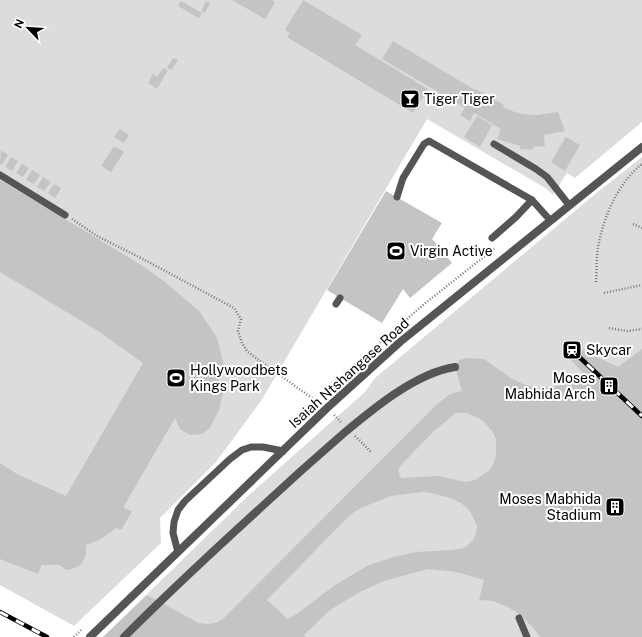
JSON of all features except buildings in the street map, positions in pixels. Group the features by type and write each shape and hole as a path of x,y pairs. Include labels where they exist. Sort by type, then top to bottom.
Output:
{"street":[{"name":"Isaiah Ntshangase Road","path":"90,637 327,408 400,342 642,147"},
{"path":"124,637 160,600 295,476 382,403 408,386 439,371 455,367"}],"lane":[{"path":"397,197 400,185 424,144 429,141 532,200 550,220"},
{"path":"494,144 547,177 569,205"},
{"path":"0,175 65,215"},
{"path":"492,238 516,217 532,200"},
{"path":"178,552 173,533 174,522 178,510 186,501 230,459 242,450 251,447 263,447 283,451"},
{"path":"519,618 527,637"}],"path":[{"path":"596,282 599,244 610,209 624,184 642,164"},
{"path":"65,215 97,236 234,308 241,319 238,331 242,343 247,351 327,408 371,452"},
{"path":"633,224 642,228"},
{"path":"604,293 642,285"},
{"path":"609,328 626,331 642,329"},
{"path":"74,637 78,634"}],"shaded area":[{"path":"0,0 642,0 642,122 575,178 567,173 553,195 547,189 427,119 261,401 216,462 160,518 161,543 74,626 0,585"},
{"path":"642,157 642,637 103,637 250,494 365,392 375,378 594,195"}],"railway":[{"path":"574,352 642,416"},
{"path":"0,612 47,637"}],"place":[{"name":"Tiger Tiger","path":"410,99"},
{"name":"Virgin Active","path":"396,251"},
{"name":"Skycar","path":"572,350"},
{"name":"Hollywoodbets Kings Park","path":"176,378"},
{"name":"Moses Mabhida Arch","path":"609,386"},
{"name":"Moses Mabhida Stadium","path":"615,507"}]}
